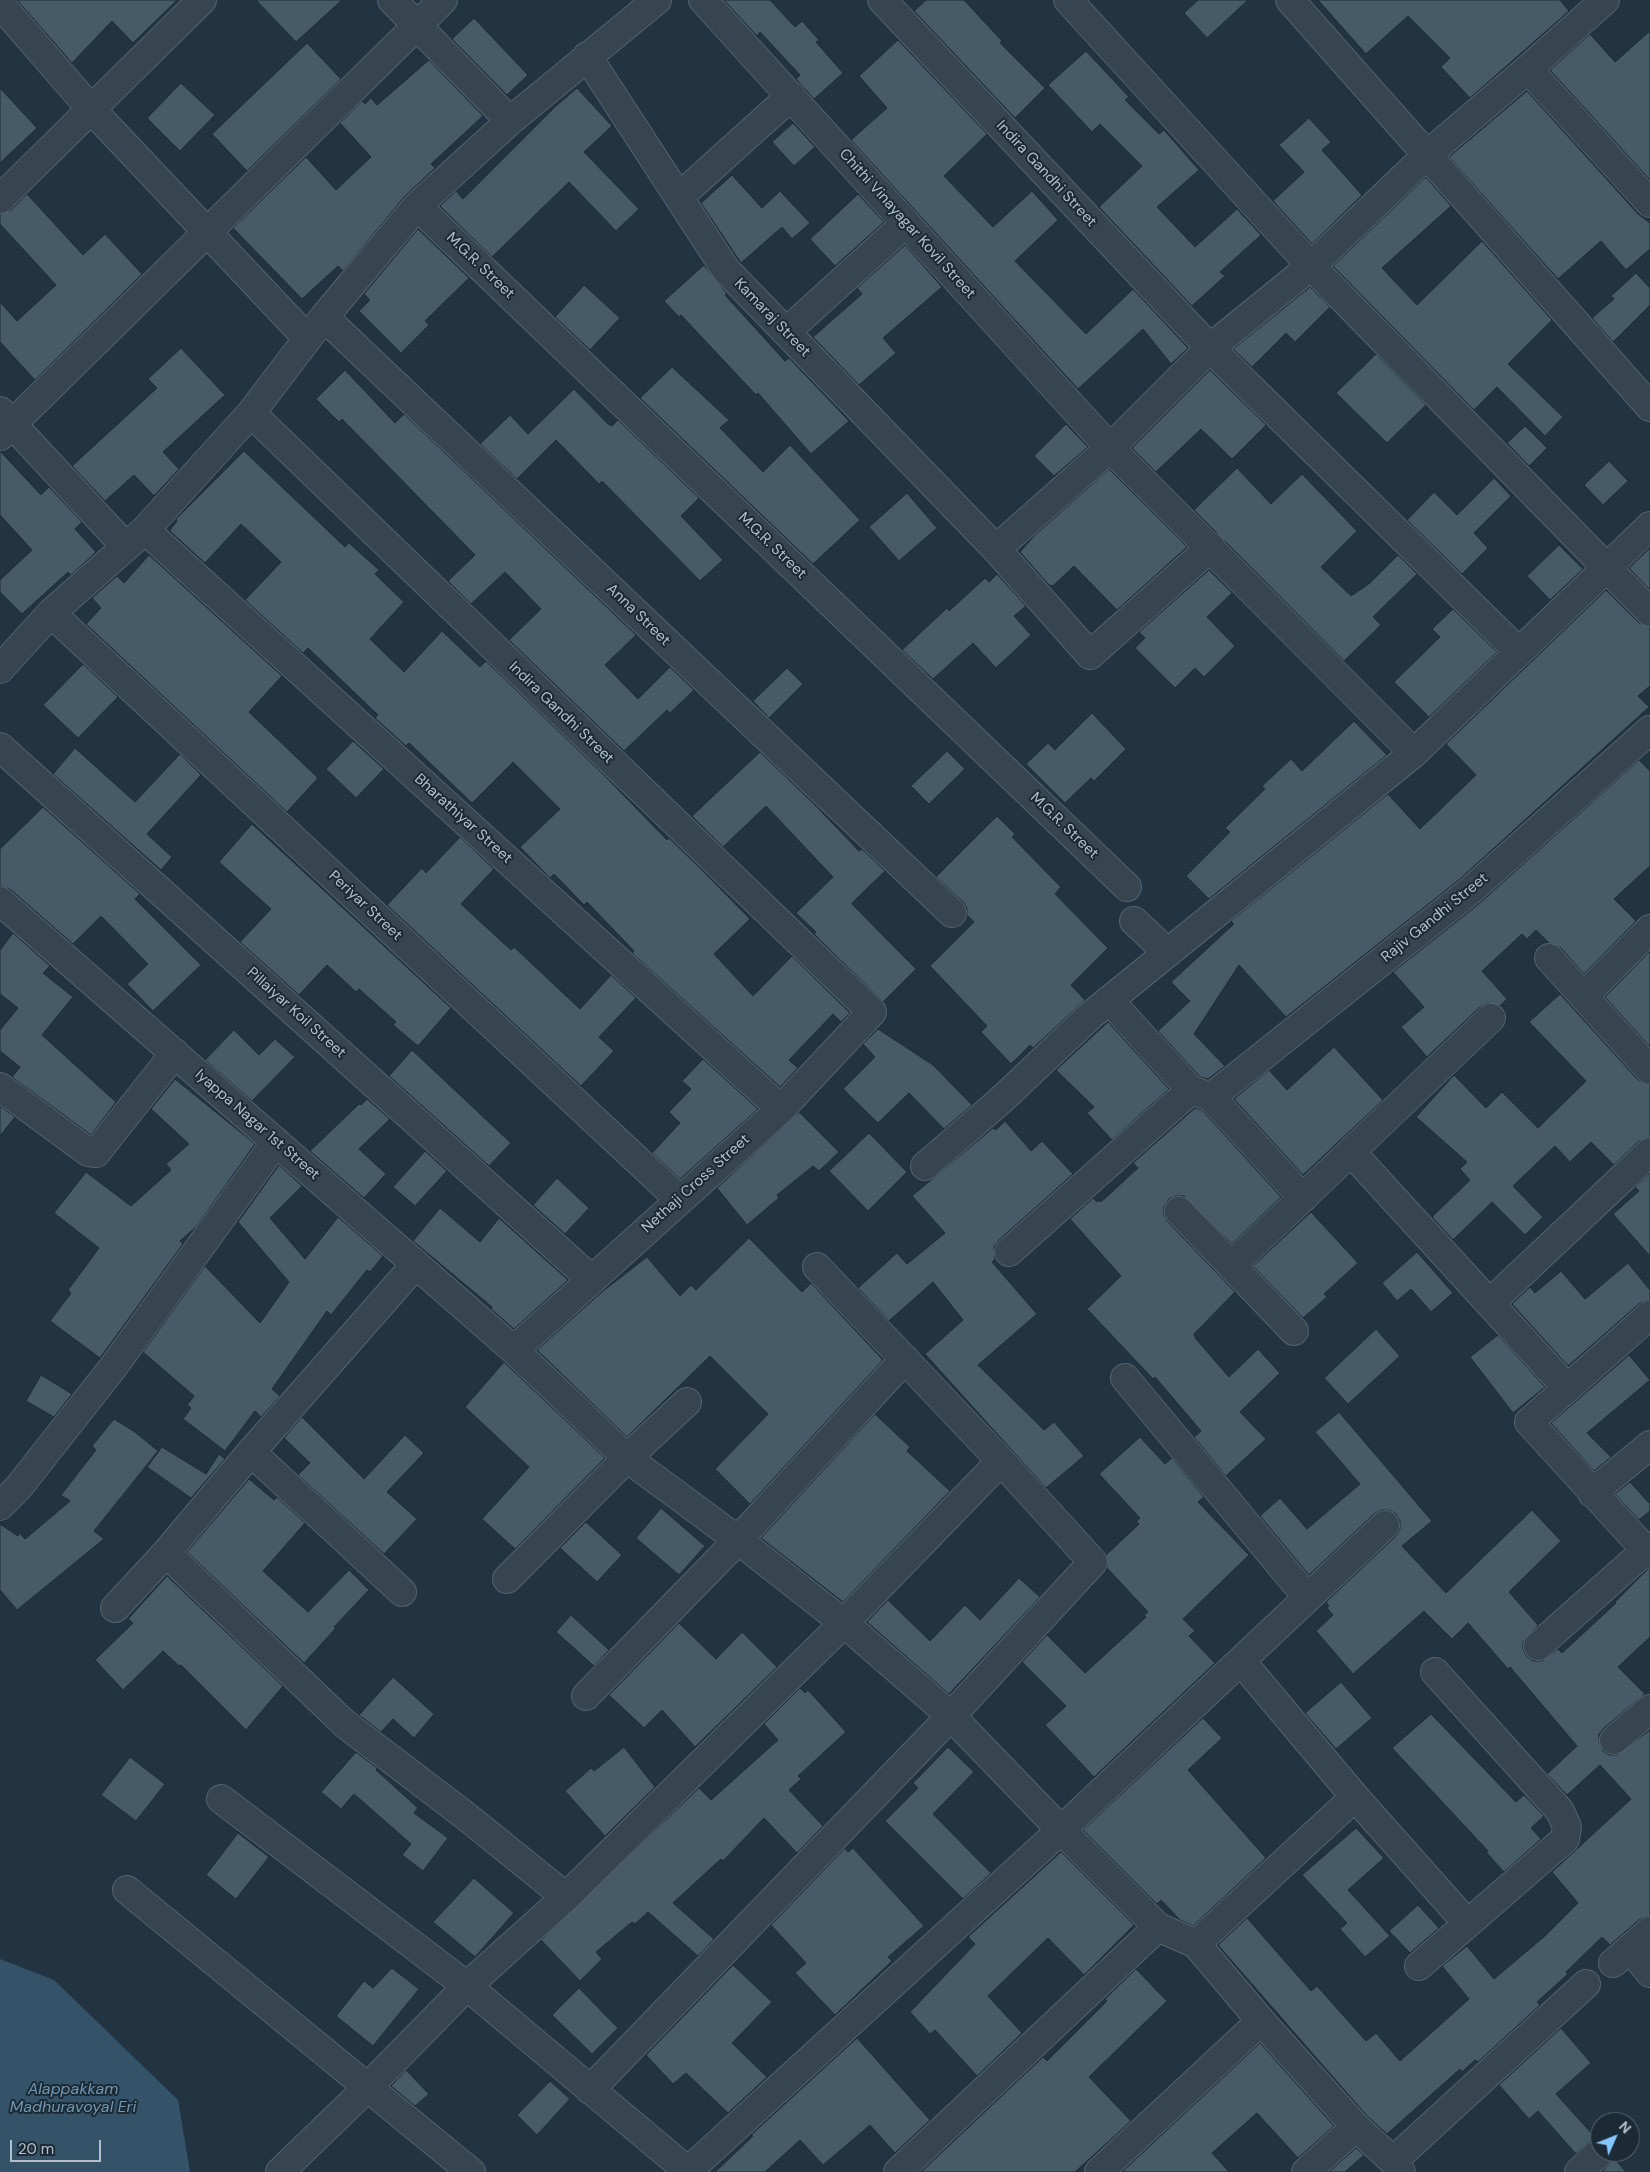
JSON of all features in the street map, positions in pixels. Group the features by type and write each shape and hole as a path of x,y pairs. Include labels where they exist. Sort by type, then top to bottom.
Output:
{"street":[{"path":"0,199 202,0"},
{"path":"392,0 510,122"},
{"path":"4,423 207,232 442,0"},
{"path":"0,669 51,613 135,538 251,413 307,338 417,206 510,122 656,0"},
{"name":"Chithi Vinayagar Kovil Street","path":"703,0 1110,448 1211,547 1414,753"},
{"name":"Indira Gandhi Street","path":"882,0 1210,348 1519,652"},
{"path":"1068,0 1311,266 1650,612"},
{"path":"1290,0 1650,407"},
{"path":"996,548 1110,448 1210,348 1311,266 1427,155 1528,69 1602,1"},
{"path":"0,4 91,109 307,338"},
{"name":"Kamaraj Street","path":"587,56 726,270 996,548 1090,655 1211,547"},
{"path":"1528,69 1650,203"},
{"path":"679,197 791,96"},
{"name":"M.G.R. Street","path":"417,206 1127,887"},
{"path":"786,332 906,223"},
{"name":"Anna Street","path":"324,317 952,913"},
{"name":"Indira Gandhi Street","path":"251,413 872,1012"},
{"name":"Bharathiyar Street","path":"4,423 781,1109"},
{"path":"924,1166 1109,1000 1414,753 1650,526"},
{"name":"Periyar Street","path":"51,613 679,1199"},
{"name":"Rajiv Gandhi Street","path":"1009,1252 1201,1093 1470,891 1650,730"},
{"name":"Pillaiyar Koil Street","path":"0,747 591,1279"},
{"name":"Iyappa Nagar 1st Street","path":"0,901 514,1350 627,1458 738,1540 844,1623 951,1716 1158,1927"},
{"path":"1134,921 1168,953"},
{"path":"1584,995 1650,929"},
{"path":"1549,958 1650,1070"},
{"path":"1109,1000 1303,1198"},
{"name":"Nethaji Cross Street","path":"514,1350 679,1199 781,1109 872,1012"},
{"path":"1231,1266 1352,1153 1491,1018"},
{"path":"0,1087 88,1152 93,1153 100,1150 175,1053"},
{"path":"0,1506 18,1488 114,1366 276,1142"},
{"path":"1490,1304 1650,1152"},
{"path":"1352,1153 1567,1388"},
{"path":"1179,1211 1294,1331"},
{"path":"115,1608 166,1553 251,1452 416,1264"},
{"path":"590,2090 951,1716 1094,1562 906,1359 817,1267"},
{"path":"1538,1646 1648,1552 1529,1422 1650,1316"},
{"path":"586,1696 738,1540 906,1359"},
{"path":"1125,1378 1307,1598"},
{"path":"508,1579 627,1458 687,1402"},
{"path":"1592,1493 1650,1445"},
{"path":"251,1452 402,1592"},
{"path":"280,2172 368,2087 467,1986 566,1897 844,1623 1001,1461"},
{"path":"221,1799 467,1986 688,2172 1061,1830 1385,1525"},
{"path":"166,1553 345,1724 467,1817 566,1897"},
{"path":"1241,1661 1355,1797 1468,1923"},
{"path":"1418,1966 1565,1839 1567,1827 1560,1811 1435,1672"},
{"path":"1614,1740 1650,1708"},
{"path":"1196,1944 1355,1797"},
{"path":"127,1890 471,2172"},
{"path":"898,2172 1158,1927 1196,1944 1261,2021 1356,2127 1397,2166 1586,1984"},
{"path":"1650,1931 1621,1956 1650,1974"},
{"path":"1099,2172 1261,2021"},
{"path":"1306,2172 1356,2127"},
{"path":"1579,2172 1590,2162"}],"water":[{"name":"Alappakkam Madhuravoyal Eri","path":"0,1959 54,1980 178,2100 190,2172 0,2172"}],"building":[{"path":"17,0 177,0 133,43 112,21 72,63"},
{"path":"256,0 342,0 296,42"},
{"path":"724,0 770,0 795,27 802,21 819,40 816,42 843,73 814,99 796,79 800,75 760,32 757,36"},
{"path":"926,0 964,0 1002,41 1000,43 1045,88 1015,118 914,11"},
{"path":"1198,0 1248,0 1207,38 1184,13"},
{"path":"1318,0 1560,0 1569,11 1470,98 1441,67 1450,58 1408,16 1366,54"},
{"path":"474,18 528,75 507,95 452,39"},
{"path":"1650,31 1650,180 1550,70 1590,34 1615,62"},
{"path":"898,40 987,134 944,176 993,227 1032,191 1058,220 1015,261 1086,334 1133,289 1188,348 1171,364 1143,329 1078,389 851,140 887,108 859,76"},
{"path":"307,43 341,79 247,171 212,134"},
{"path":"1086,51 1129,97 1125,100 1159,134 1164,130 1199,170 1157,207 1195,247 1237,209 1261,235 1220,272 1225,276 1192,306 1099,207 1142,166 1100,124 1092,132 1048,85"},
{"path":"429,60 483,116 431,164 435,168 405,196 343,271 338,266 302,299 233,228 306,157 336,190 371,157 340,123 362,101 365,104 371,98 377,105"},
{"path":"181,83 215,115 180,151 147,118"},
{"path":"0,88 37,128 0,163"},
{"path":"577,88 612,126 584,152 639,209 616,231 569,182 492,257 440,206 456,191 463,199 556,106"},
{"path":"1527,91 1638,214 1650,223 1650,249 1626,270 1601,241 1558,279 1449,157"},
{"path":"1309,118 1331,142 1322,150 1362,195 1312,244 1273,201 1304,172 1279,145"},
{"path":"793,123 815,147 794,166 772,142"},
{"path":"732,175 762,208 780,191 810,223 792,239 782,227 741,263 701,203"},
{"path":"1426,177 1451,206 1382,268 1417,305 1482,241 1552,320 1508,364 1563,417 1545,436 1497,387 1474,410 1333,266"},
{"path":"27,194 83,255 105,234 142,274 35,380 0,342 0,302 17,321 56,285 0,224 0,214 11,210"},
{"path":"858,194 884,222 835,266 810,239"},
{"path":"418,229 469,278 425,321 429,325 401,353 359,311 370,300 364,294"},
{"path":"905,245 942,287 883,338 896,353 859,385 813,337 862,294 857,288"},
{"path":"704,265 727,294 725,295 785,361 789,358 849,421 811,454 758,393 756,395 681,315 679,317 664,301"},
{"path":"1636,273 1650,288 1650,305 1613,342 1592,318 1614,299 1611,296"},
{"path":"584,285 620,318 590,350 555,317"},
{"path":"1310,287 1330,307 1295,342 1286,333 1252,367 1233,349"},
{"path":"181,348 225,395 163,452 179,469 154,496 134,475 105,501 72,466 157,388 148,379"},
{"path":"1376,354 1426,405 1387,443 1336,393"},
{"path":"672,367 729,420 720,428 763,472 790,445 860,520 813,564 640,398"},
{"path":"345,370 395,423 404,414 636,635 605,665 638,699 670,667 694,690 670,713 667,710 624,751 509,640 541,609 505,572 471,604 448,581 475,555 342,419 339,422 316,399"},
{"path":"1210,370 1266,425 1232,459 1201,429 1156,472 1132,448"},
{"path":"574,389 608,424 612,426 618,420 699,498 681,516 723,560 700,581 602,481 599,484 556,440 517,479 480,444 510,415 528,434"},
{"path":"1066,424 1088,447 1054,476 1034,456"},
{"path":"1525,426 1547,448 1529,466 1507,443"},
{"path":"0,451 41,495 49,487 82,522 75,529 96,552 71,575 68,572 22,614 0,592 0,580 32,550 0,515"},
{"path":"244,451 345,547 349,543 379,570 375,574 404,602 370,639 404,672 442,631 480,667 486,661 602,773 667,840 669,838 750,919 714,954 753,996 792,956 850,1013 841,1022 833,1014 789,1060 798,1068 780,1087 632,953 634,951 587,902 584,905 554,874 550,878 520,847 560,809 513,762 472,803 409,743 406,746 375,718 378,715 308,648 303,653 245,600 281,562 241,524 205,563 171,532 170,530 177,521 176,519"},
{"path":"1609,461 1628,481 1603,505 1584,485"},
{"path":"1237,468 1271,504 1302,474 1357,531 1321,567 1351,596 1370,583 1398,555 1417,574 1373,617 1381,625 1344,661 1194,510"},
{"path":"1109,469 1187,547 1117,610 1074,566 1053,586 1049,585 1020,552 1034,536"},
{"path":"1494,478 1511,496 1474,533 1488,548 1462,574 1407,520 1434,492 1457,515"},
{"path":"907,493 937,528 899,561 869,527"},
{"path":"1559,545 1583,569 1550,600 1527,576"},
{"path":"1650,548 1650,590 1629,568"},
{"path":"149,555 282,676 249,712 318,778 287,812 86,624 101,608 92,598 117,576 124,583"},
{"path":"1209,570 1232,593 1207,617 1235,646 1204,677 1195,668 1175,688 1135,648 1145,638 1139,632"},
{"path":"997,574 1026,606 1014,616 1031,635 996,668 973,643 933,679 902,650 947,608 949,611 985,578 989,582"},
{"path":"1606,590 1639,623 1650,627 1650,686 1638,696 1649,707 1460,879 1286,1017 1239,965 1194,1034 1225,1066 1208,1079 1200,1077 1158,1031 1190,1001 1171,982 1234,924 1231,921 1388,794 1420,829 1476,775 1446,744"},
{"path":"1453,609 1497,652 1429,717 1394,682 1440,637 1432,629"},
{"path":"83,664 118,697 78,738 43,705"},
{"path":"787,668 803,684 769,718 753,701"},
{"path":"1092,713 1126,749 1094,781 1091,778 1065,803 1026,764 1048,743 1055,750"},
{"path":"1354,721 1387,755 1209,899 1186,876 1230,832 1225,828 1265,789 1262,786 1291,759 1302,771"},
{"path":"353,741 384,769 356,798 326,769"},
{"path":"75,748 135,802 180,754 201,775 147,834 172,857 161,870 53,774"},
{"path":"947,751 965,769 929,804 911,786"},
{"path":"760,752 859,851 862,849 885,871 852,903 916,969 883,1002 814,934 816,932 796,913 833,877 766,806 723,847 692,816"},
{"path":"1639,760 1650,771 1650,866 1614,899 1636,921 1584,974 1561,948 1549,943 1536,930 1527,939 1522,934 1482,971 1507,999 1500,1006 1488,1003 1480,1007 1427,1057 1401,1027 1424,1007 1393,972 1480,903"},
{"path":"43,807 140,894 135,899 201,965 153,1011 127,984 148,964 101,916 73,944 10,889 0,886 0,849"},
{"path":"997,816 1015,834 1012,837 1061,887 1055,894 1108,948 1071,985 1085,1000 1033,1048 1030,1045 1011,1064 981,1032 987,1026 930,966 974,922 967,915 967,908 963,902 936,877"},
{"path":"252,824 451,1008 418,1046 393,1025 396,1022 359,989 356,992 327,965 299,995 240,942 271,909 219,862"},
{"path":"460,837 494,869 461,904 511,950 514,947 580,1009 611,975 636,998 599,1037 614,1051 581,1086 387,905 422,868 426,873"},
{"path":"13,933 50,966 43,973 73,997 42,1035 116,1102 91,1135 12,1077 20,1067 0,1051 0,1030 18,1008 0,994 0,950"},
{"path":"1650,951 1650,1047 1605,997"},
{"path":"1560,994 1638,1080 1650,1085 1650,1137 1639,1141 1614,1165 1591,1142 1570,1162 1555,1146 1513,1186 1543,1217 1525,1235 1492,1202 1453,1240 1432,1217 1470,1180 1460,1169 1467,1162 1416,1117 1454,1075 1486,1108 1502,1092 1538,1128 1586,1081 1529,1022"},
{"path":"1108,1022 1169,1089 1112,1140 1087,1113 1094,1107 1056,1070"},
{"path":"878,1029 933,1065 972,1105 944,1129 909,1093 878,1123 843,1089 875,1057 863,1044"},
{"path":"234,1030 259,1055 275,1039 295,1057 252,1101 205,1060"},
{"path":"1334,1047 1383,1100 1303,1175 1234,1099 1269,1070 1287,1090"},
{"path":"412,1050 511,1143 489,1166 389,1076"},
{"path":"703,1059 758,1109 680,1179 652,1153 680,1123 669,1112 691,1089 682,1081"},
{"path":"175,1079 255,1144 196,1227 180,1241 183,1244 100,1358 50,1321 71,1293 68,1290 99,1248 54,1213 86,1172 131,1206 171,1170 166,1164 189,1144 151,1109"},
{"path":"367,1099 390,1119 359,1149 386,1174 364,1198 310,1151 359,1104 361,1105"},
{"path":"0,1106 15,1117 0,1136"},
{"path":"1195,1108 1202,1110 1281,1197 1232,1244 1184,1196 1176,1196 1169,1199 1164,1207 1164,1215 1168,1222 1235,1292 1194,1334 1196,1339 1229,1377 1258,1349 1280,1373 1240,1412 1266,1439 1226,1476 1194,1437 1201,1431 1155,1377 1153,1379 1087,1309 1121,1276 1070,1219 1093,1198 1097,1202 1100,1200 1101,1202 1138,1168 1133,1163"},
{"path":"799,1112 839,1152 819,1171 813,1166 777,1195 779,1198 747,1225 717,1188"},
{"path":"1005,1121 1031,1151 1042,1141 1073,1174 999,1240 994,1247 995,1259 992,1262 1037,1314 978,1365 1044,1430 1054,1422 1084,1456 1046,1488 925,1354 963,1320 933,1282 889,1321 858,1288 897,1253 907,1264 945,1233 912,1196 993,1128 996,1130"},
{"path":"869,1133 907,1172 868,1211 829,1171"},
{"path":"425,1151 447,1171 415,1206 393,1187"},
{"path":"279,1165 302,1186 270,1218 305,1259 338,1217 383,1256 370,1272 367,1270 331,1315 327,1311 272,1389 280,1396 261,1417 255,1411 225,1451 183,1419 191,1408 187,1405 194,1396 143,1352 205,1266 260,1323 289,1282 238,1222"},
{"path":"1650,1173 1650,1256 1613,1214 1639,1191 1635,1187"},
{"path":"557,1178 589,1208 565,1234 533,1205"},
{"path":"440,1208 480,1242 499,1218 568,1280 514,1329 491,1309 492,1307 413,1241"},
{"path":"1311,1212 1358,1263 1324,1294 1327,1297 1303,1318 1253,1266"},
{"path":"749,1238 802,1292 811,1283 883,1360 750,1504 715,1469 768,1414 710,1356 627,1437 537,1350 603,1291 647,1257 680,1296 691,1285 696,1290"},
{"path":"1417,1252 1453,1293 1431,1312 1411,1289 1397,1301 1382,1283"},
{"path":"1628,1263 1650,1290 1650,1300 1640,1303 1568,1366 1512,1304 1530,1287 1535,1293 1561,1271 1585,1299"},
{"path":"1376,1329 1400,1356 1348,1404 1324,1378"},
{"path":"1498,1335 1545,1387 1513,1413 1470,1357"},
{"path":"1629,1355 1650,1380 1587,1433 1611,1457 1594,1471 1551,1423"},
{"path":"504,1362 605,1458 515,1549 482,1519 529,1467 465,1407"},
{"path":"41,1375 72,1394 54,1417 26,1401"},
{"path":"1339,1412 1432,1521 1402,1546 1446,1593 1532,1510 1561,1541 1509,1592 1538,1625 1523,1642 1526,1656 1533,1661 1542,1661 1558,1649 1562,1653 1616,1603 1647,1570 1650,1570 1650,1637 1618,1667 1645,1694 1604,1728 1599,1734 1599,1742 1603,1751 1609,1755 1617,1755 1650,1730 1650,1916 1640,1919 1610,1945 1602,1937 1566,1972 1568,1974 1537,2002 1540,2005 1478,2062 1475,2060 1462,2072 1460,2069 1387,2134 1367,2116 1218,1945 1247,1918 1311,1991 1317,1986 1366,2041 1376,2033 1400,2061 1469,1999 1442,1966 1467,1946 1494,1979 1546,1935 1578,1903 1552,1872 1631,1799 1600,1765 1567,1795 1547,1774 1577,1746 1510,1667 1508,1669 1468,1623 1452,1639 1424,1611 1353,1674 1316,1631 1333,1615 1327,1608 1329,1606 1326,1602 1396,1536 1400,1529 1400,1521 1396,1514 1389,1510 1381,1510 1374,1514 1309,1575 1260,1516 1280,1498 1307,1529 1360,1484 1315,1432"},
{"path":"875,1414 910,1447 907,1451 950,1491 843,1602 761,1538"},
{"path":"302,1417 364,1479 405,1435 424,1453 387,1492 417,1519 384,1554 298,1475 310,1463 284,1438"},
{"path":"114,1419 135,1432 158,1451 94,1531 104,1539 17,1610 0,1590 0,1524 18,1536 20,1533 25,1539 70,1501 61,1495 96,1450 92,1446"},
{"path":"1140,1437 1165,1464 1172,1458 1204,1497 1198,1502 1249,1555 1183,1619 1195,1631 1189,1636 1215,1663 1094,1777 1045,1725 1066,1706 1022,1662 1047,1635 1085,1673 1146,1617 1144,1615 1148,1612 1107,1568 1106,1555 1139,1524 1136,1522 1140,1518 1099,1474"},
{"path":"162,1447 206,1474 219,1454 225,1459 191,1498 147,1467"},
{"path":"249,1479 274,1500 277,1497 305,1523 263,1571 308,1612 349,1570 369,1590 334,1627 336,1628 304,1663 187,1552"},
{"path":"1630,1482 1650,1504 1650,1511 1639,1520 1615,1494"},
{"path":"661,1508 705,1546 679,1575 636,1538"},
{"path":"586,1522 622,1555 597,1582 560,1548"},
{"path":"167,1576 283,1686 246,1730 181,1665 179,1666 163,1651 123,1690 95,1660 133,1623 128,1619"},
{"path":"1019,1578 1040,1597 949,1694 867,1622 888,1600 930,1641 965,1605 980,1620"},
{"path":"571,1615 609,1650 594,1666 556,1632"},
{"path":"679,1623 716,1659 742,1632 777,1667 695,1747 662,1710 644,1728 609,1695"},
{"path":"393,1677 434,1714 414,1738 393,1719 381,1732 359,1715"},
{"path":"1341,1682 1372,1718 1336,1749 1305,1713"},
{"path":"800,1688 805,1693 808,1690 846,1732 798,1776 801,1779 789,1790 823,1826 797,1853 764,1818 723,1861 721,1859 673,1903 714,1939 698,1956 648,1912 635,1924 632,1922 596,1952 602,1959 580,1981 541,1940 699,1788 711,1800 778,1740 764,1724"},
{"path":"1431,1714 1516,1802 1524,1795 1544,1816 1531,1828 1541,1839 1504,1872 1486,1852 1488,1851 1392,1748"},
{"path":"1203,1718 1222,1738 1188,1770 1266,1858 1193,1926 1180,1920 1161,1900 1157,1904 1083,1830"},
{"path":"624,1747 655,1787 605,1836 565,1791 591,1768 594,1771"},
{"path":"948,1747 974,1772 933,1814 991,1873 963,1899 885,1821 918,1788 913,1783"},
{"path":"356,1752 377,1768 376,1770 418,1808 414,1813 448,1838 423,1871 402,1855 411,1844 354,1794 341,1809 321,1792"},
{"path":"130,1757 165,1784 136,1821 101,1795"},
{"path":"1356,1828 1384,1858 1348,1890 1390,1936 1365,1957 1340,1929 1347,1923 1302,1875"},
{"path":"238,1833 269,1857 236,1899 206,1875"},
{"path":"845,1848 848,1852 853,1848 924,1926 888,1957 892,1961 835,2015 795,1973 806,1963 771,1925"},
{"path":"1061,1852 1134,1925 1084,1975 1048,1938 988,1996 1022,2033 977,2076 935,2030 930,2034 910,2012 975,1944 968,1937"},
{"path":"474,1878 514,1913 475,1957 433,1922"},
{"path":"1418,1905 1439,1928 1410,1953 1389,1931"},
{"path":"733,1965 772,2002 732,2043 767,2077 728,2113 686,2073 673,2084 646,2055"},
{"path":"392,1968 419,1989 373,2046 336,2016 364,1981 373,1988"},
{"path":"1136,1969 1167,2001 1089,2077 1131,2121 1075,2172 921,2172 1043,2057 1047,2061"},
{"path":"579,1988 618,2028 592,2054 552,2015"},
{"path":"1561,2028 1591,2063 1556,2094 1590,2131 1590,2141 1576,2154 1538,2111 1529,2119 1499,2085"},
{"path":"857,2038 930,2120 895,2153 870,2125 823,2165 800,2140 765,2172 715,2172 753,2136 751,2135"},
{"path":"1260,2043 1334,2126 1298,2158 1257,2113 1212,2153 1229,2172 1122,2172"},
{"path":"406,2070 429,2094 415,2106 391,2086"},
{"path":"550,2081 570,2099 537,2135 517,2115"},
{"path":"1356,2148 1364,2155 1345,2172 1329,2172"},
{"path":"1611,2162 1617,2162 1626,2172 1602,2172"}]}
